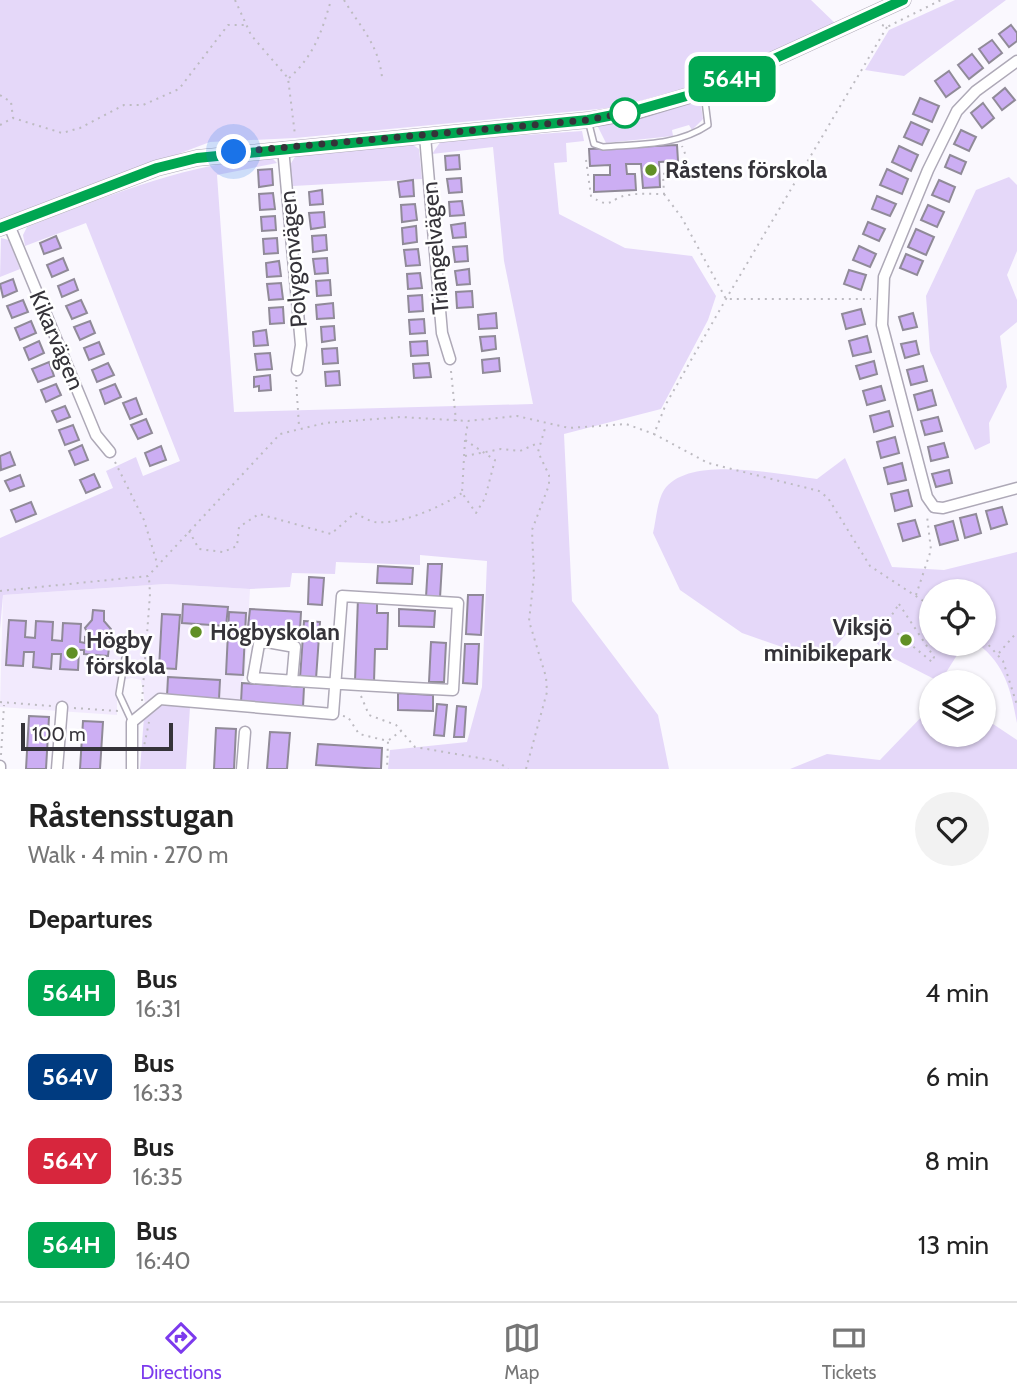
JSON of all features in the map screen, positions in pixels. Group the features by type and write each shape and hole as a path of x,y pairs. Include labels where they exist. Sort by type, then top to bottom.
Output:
{"street":[{"path":"4,227 157,168 209,156 588,120 634,111 704,91 903,0"},
{"path":"1017,61 976,91 957,111 891,255 882,299 886,345 927,497 934,507 943,508 1017,488"},
{"name":"Triangelvägen","path":"425,136 442,333 450,359"},
{"name":"Polygonvägen","path":"290,147 301,345 297,370"},
{"name":"Kikarvägen","path":"4,227 96,435 110,452"},
{"path":"132,769 132,722 160,699 333,714 336,684 342,596 458,603 453,690 336,684 292,681 253,678 259,644 267,642 295,647 292,681"},
{"path":"57,769 62,707"},
{"path":"242,769 245,732"}],"lane":[{"path":"585,145 603,147 680,139 708,125 704,91"},
{"path":"588,120 594,144"},
{"path":"125,658 119,694 132,722"}],"path":[{"path":"235,0 246,25 292,86 290,147"},
{"path":"288,78 299,69 321,36 331,0"},
{"path":"344,0 357,15 379,55 382,77"},
{"path":"654,434 666,404 726,299 887,27 942,0"},
{"path":"865,17 887,27"},
{"path":"0,125 13,118 62,133 80,128 124,105 143,105 180,89 228,25 246,25"},
{"path":"0,95 11,102 13,118"},
{"path":"680,139 686,156 680,170 663,174 664,194 682,218 726,299"},
{"path":"586,160 591,196 602,204 612,203 625,195 664,194"},
{"path":"726,299 882,299"},
{"path":"450,359 456,421"},
{"path":"297,370 299,428"},
{"path":"0,591 148,576 280,434 299,428 401,417 468,421 517,416 569,428 626,424 654,434 708,463 793,482 819,491 828,498 870,566 919,598"},
{"path":"465,440 495,460 485,498 476,513 462,492 463,457 465,440 468,421"},
{"path":"526,769 547,692 546,677 529,621 534,577 532,530 549,485 549,475 538,452 546,424"},
{"path":"463,457 500,449 520,451 539,443"},
{"path":"110,452 144,520 158,564"},
{"path":"189,531 199,549 223,552 237,546 239,527 259,514 331,534 355,513 375,522 413,518 444,505 462,492"},
{"path":"916,596 931,550 927,517 934,507"},
{"path":"142,760 149,723 141,709 150,594 148,576"},
{"path":"899,604 934,657 932,662 886,624 899,604"},
{"path":"1017,632 998,653 1017,705"},
{"path":"357,685 369,715 396,725 415,747 497,761 508,769"},
{"path":"0,767 4,703"},
{"path":"333,714 348,717 359,734 388,740 401,731"},
{"path":"387,769 388,740"}],"shaded area":[{"path":"0,0 811,0 839,27 674,93 609,108 295,138 210,142 0,221"},
{"path":"955,0 1006,0 904,76 865,70 889,30"},
{"path":"700,99 703,119 692,130 689,125 672,130 673,136 606,143 596,123 652,114"},
{"path":"582,131 584,141 566,143 567,162 554,163 559,214 625,248 692,256 716,296 708,320 661,409 564,434 572,601 658,715 669,769 388,769 390,750 467,742 482,687 487,561 420,555 420,565 336,562 335,574 292,573 290,587 250,589 166,584 3,595 0,629 0,538 113,488 106,471 136,457 143,476 180,461 86,223 25,246 23,235 27,227 177,174 271,157 277,163 217,175 234,412 533,404 504,261 493,147 432,154 441,141"},
{"path":"413,145 419,149 422,179 293,186 290,165 296,155"},
{"path":"1009,177 1017,185 1017,251 1007,275 1017,300 1017,322 1000,336 1007,387 989,423 990,443 975,450 930,351 926,296 976,190"},
{"path":"1,238 9,240 20,269 0,277"},
{"path":"845,458 892,567 944,570 1017,552 1017,723 1005,679 991,656 996,656 996,579 919,579 919,656 956,656 948,670 919,671 891,657 856,623 834,648 808,656 742,633 680,590 653,533 664,490 676,479 713,470 736,470 817,479"},
{"path":"166,584 250,589 245,675 241,683 239,711 145,704 141,680 132,678 122,680 117,695 117,715 0,707 3,595"},
{"path":"145,704 190,707 186,769 140,769"},
{"path":"919,719 919,747 996,747 996,726 1017,740 1017,769 790,769 827,754 880,760"}],"building":[{"path":"1011,25 1017,33 1017,41 1009,47 999,34"},
{"path":"992,40 1002,53 989,63 979,49"},
{"path":"972,54 983,68 969,79 958,65"},
{"path":"949,71 960,87 946,97 935,81"},
{"path":"1005,88 1015,100 1002,110 993,98"},
{"path":"920,98 939,106 932,122 913,114"},
{"path":"983,103 994,118 982,128 971,113"},
{"path":"911,122 929,130 922,145 904,137"},
{"path":"961,130 976,137 969,151 954,144"},
{"name":"Råstens förskola","path":"677,145 678,161 659,162 660,187 643,188 641,164 626,164 627,174 635,174 636,190 594,192 594,175 610,175 610,165 590,166 589,149"},
{"path":"899,146 918,155 911,171 892,162"},
{"path":"459,155 460,169 446,170 445,156"},
{"path":"950,155 966,162 961,174 945,167"},
{"path":"272,169 273,185 259,187 258,170"},
{"path":"887,169 908,179 902,194 880,185"},
{"path":"461,178 462,192 449,193 447,179"},
{"path":"413,180 414,196 400,197 398,182"},
{"path":"939,180 955,187 949,202 932,195"},
{"path":"322,190 323,204 310,205 309,192"},
{"path":"273,193 275,209 260,210 259,194"},
{"path":"877,196 896,204 890,216 872,209"},
{"path":"462,201 464,215 450,216 449,202"},
{"path":"415,204 417,220 402,222 401,205"},
{"path":"928,205 944,212 937,227 921,220"},
{"path":"324,212 325,227 311,229 309,213"},
{"path":"275,216 276,230 262,231 261,217"},
{"path":"868,222 885,229 879,241 863,234"},
{"path":"465,223 466,237 453,238 451,225"},
{"path":"416,226 417,242 403,244 402,228"},
{"path":"916,229 934,237 926,255 908,247"},
{"path":"326,235 327,250 313,252 312,236"},
{"path":"56,236 61,248 44,254 40,243"},
{"path":"277,238 278,253 264,254 263,239"},
{"path":"467,246 468,261 455,262 453,247"},
{"path":"859,246 876,254 870,267 853,260"},
{"path":"418,249 420,265 406,266 404,250"},
{"path":"906,254 923,261 917,275 900,268"},
{"path":"63,258 68,270 52,277 47,265"},
{"path":"327,258 328,273 315,274 313,259"},
{"path":"279,261 281,276 267,277 266,263"},
{"path":"469,269 470,284 457,285 455,271"},
{"path":"849,270 866,275 861,290 844,284"},
{"path":"420,273 422,288 408,289 407,274"},
{"path":"13,279 17,291 3,297 0,284"},
{"path":"74,279 78,290 62,297 58,286"},
{"path":"330,280 331,295 317,296 316,281"},
{"path":"281,283 283,299 269,300 267,284"},
{"path":"472,291 473,307 457,308 456,292"},
{"path":"422,295 423,311 409,312 408,296"},
{"path":"23,300 28,312 12,318 7,306"},
{"path":"81,300 87,313 72,319 66,306"},
{"path":"333,303 334,318 317,319 316,305"},
{"path":"283,307 284,323 270,324 269,308"},
{"path":"861,309 865,324 846,329 842,314"},
{"path":"496,313 497,328 479,329 478,315"},
{"path":"913,313 917,327 903,330 899,317"},
{"path":"424,319 425,333 410,334 409,320"},
{"path":"31,321 36,333 20,340 15,328"},
{"path":"90,321 95,333 80,340 74,327"},
{"path":"334,326 335,340 322,342 321,327"},
{"path":"266,330 268,345 254,346 253,332"},
{"path":"495,336 496,349 482,351 480,337"},
{"path":"867,336 871,352 853,356 849,341"},
{"path":"39,341 44,353 29,360 24,348"},
{"path":"427,341 428,355 411,356 410,342"},
{"path":"916,341 919,354 905,358 901,344"},
{"path":"99,342 104,354 89,360 84,348"},
{"path":"337,348 338,363 323,364 322,349"},
{"path":"270,353 272,369 257,370 255,354"},
{"path":"499,358 500,371 483,373 482,360"},
{"path":"874,361 877,374 860,379 856,366"},
{"path":"49,362 54,376 38,382 32,369"},
{"path":"108,363 114,375 97,382 92,370"},
{"path":"429,363 431,377 414,378 413,364"},
{"path":"923,366 927,381 911,385 907,370"},
{"path":"339,371 340,385 326,386 325,372"},
{"path":"270,375 271,390 259,391 259,386 254,387 254,377"},
{"path":"56,384 61,395 46,402 41,390"},
{"path":"115,384 121,397 105,404 100,390"},
{"path":"881,386 885,400 867,405 863,391"},
{"path":"932,390 936,405 918,410 914,395"},
{"path":"136,398 142,414 130,419 123,403"},
{"path":"65,406 70,417 57,422 52,411"},
{"path":"889,411 893,426 874,432 870,416"},
{"path":"938,417 942,431 925,435 921,421"},
{"path":"146,419 152,433 138,439 131,425"},
{"path":"73,425 79,440 65,445 59,430"},
{"path":"895,437 899,453 881,458 877,442"},
{"path":"944,443 948,457 931,461 928,447"},
{"path":"82,445 88,460 75,465 69,451"},
{"path":"161,446 166,460 150,466 145,453"},
{"path":"10,452 15,465 1,470 0,456"},
{"path":"902,463 906,480 888,484 884,468"},
{"path":"949,470 952,483 936,487 932,474"},
{"path":"94,474 100,487 86,493 80,480"},
{"path":"20,475 24,486 10,491 5,481"},
{"path":"908,490 912,506 895,511 891,494"},
{"path":"31,502 36,514 16,522 11,510"},
{"path":"1002,507 1007,524 991,529 986,511"},
{"path":"976,514 981,533 965,538 960,518"},
{"path":"915,520 920,536 903,541 898,524"},
{"path":"953,521 958,540 940,545 935,526"},
{"path":"428,564 442,564 440,598 426,597"},
{"path":"378,566 413,568 412,584 377,583"},
{"path":"309,577 324,578 322,605 308,604"},
{"path":"468,595 483,595 481,635 466,634"},
{"path":"358,598 377,599 377,613 388,613 387,649 375,649 374,682 355,681"},
{"path":"183,604 228,607 226,626 182,623"},
{"path":"250,609 301,612 300,630 248,627"},
{"path":"399,609 435,611 434,627 399,626"},
{"path":"93,610 104,611 104,621 111,629 105,639 110,639 108,656 84,654 84,650 79,650 78,670 60,669 61,654 52,654 51,669 33,667 34,652 24,652 23,666 6,665 9,620 26,621 25,637 35,638 36,621 53,622 52,640 62,641 63,623 81,624 80,642 85,643 85,637 90,638 85,628 92,620"},
{"path":"229,612 246,613 243,675 226,674"},
{"path":"162,614 180,615 176,669 159,668"},
{"path":"304,621 320,622 316,679 300,678"},
{"path":"431,642 446,643 444,682 429,682"},
{"path":"465,644 479,644 477,684 463,683"},
{"path":"168,677 220,680 219,699 167,696"},
{"path":"242,683 304,687 303,707 241,702"},
{"path":"398,693 433,695 433,711 398,710"},
{"path":"437,704 447,705 444,736 434,735"},
{"path":"457,706 466,707 464,737 454,737"},
{"path":"29,716 49,717 46,769 26,769"},
{"path":"83,721 103,722 100,769 80,769"},
{"path":"216,728 236,729 234,769 214,769"},
{"path":"270,732 290,733 287,769 267,769"},
{"path":"318,744 382,748 381,769 316,765"}],"bus line":[{"name":"564H","path":"0,228 106,186 157,168 197,158 234,152 588,120 634,111 704,91 903,0"}],"place":[{"name":"Råstens förskola","path":"651,170"},
{"name":"Högbyskolan","path":"196,632"},
{"name":"Viksjö minibikepark","path":"906,640"},
{"name":"Högby förskola","path":"72,653"}],"route":[{"path":"234,152 588,120 634,111 625,113"}]}
